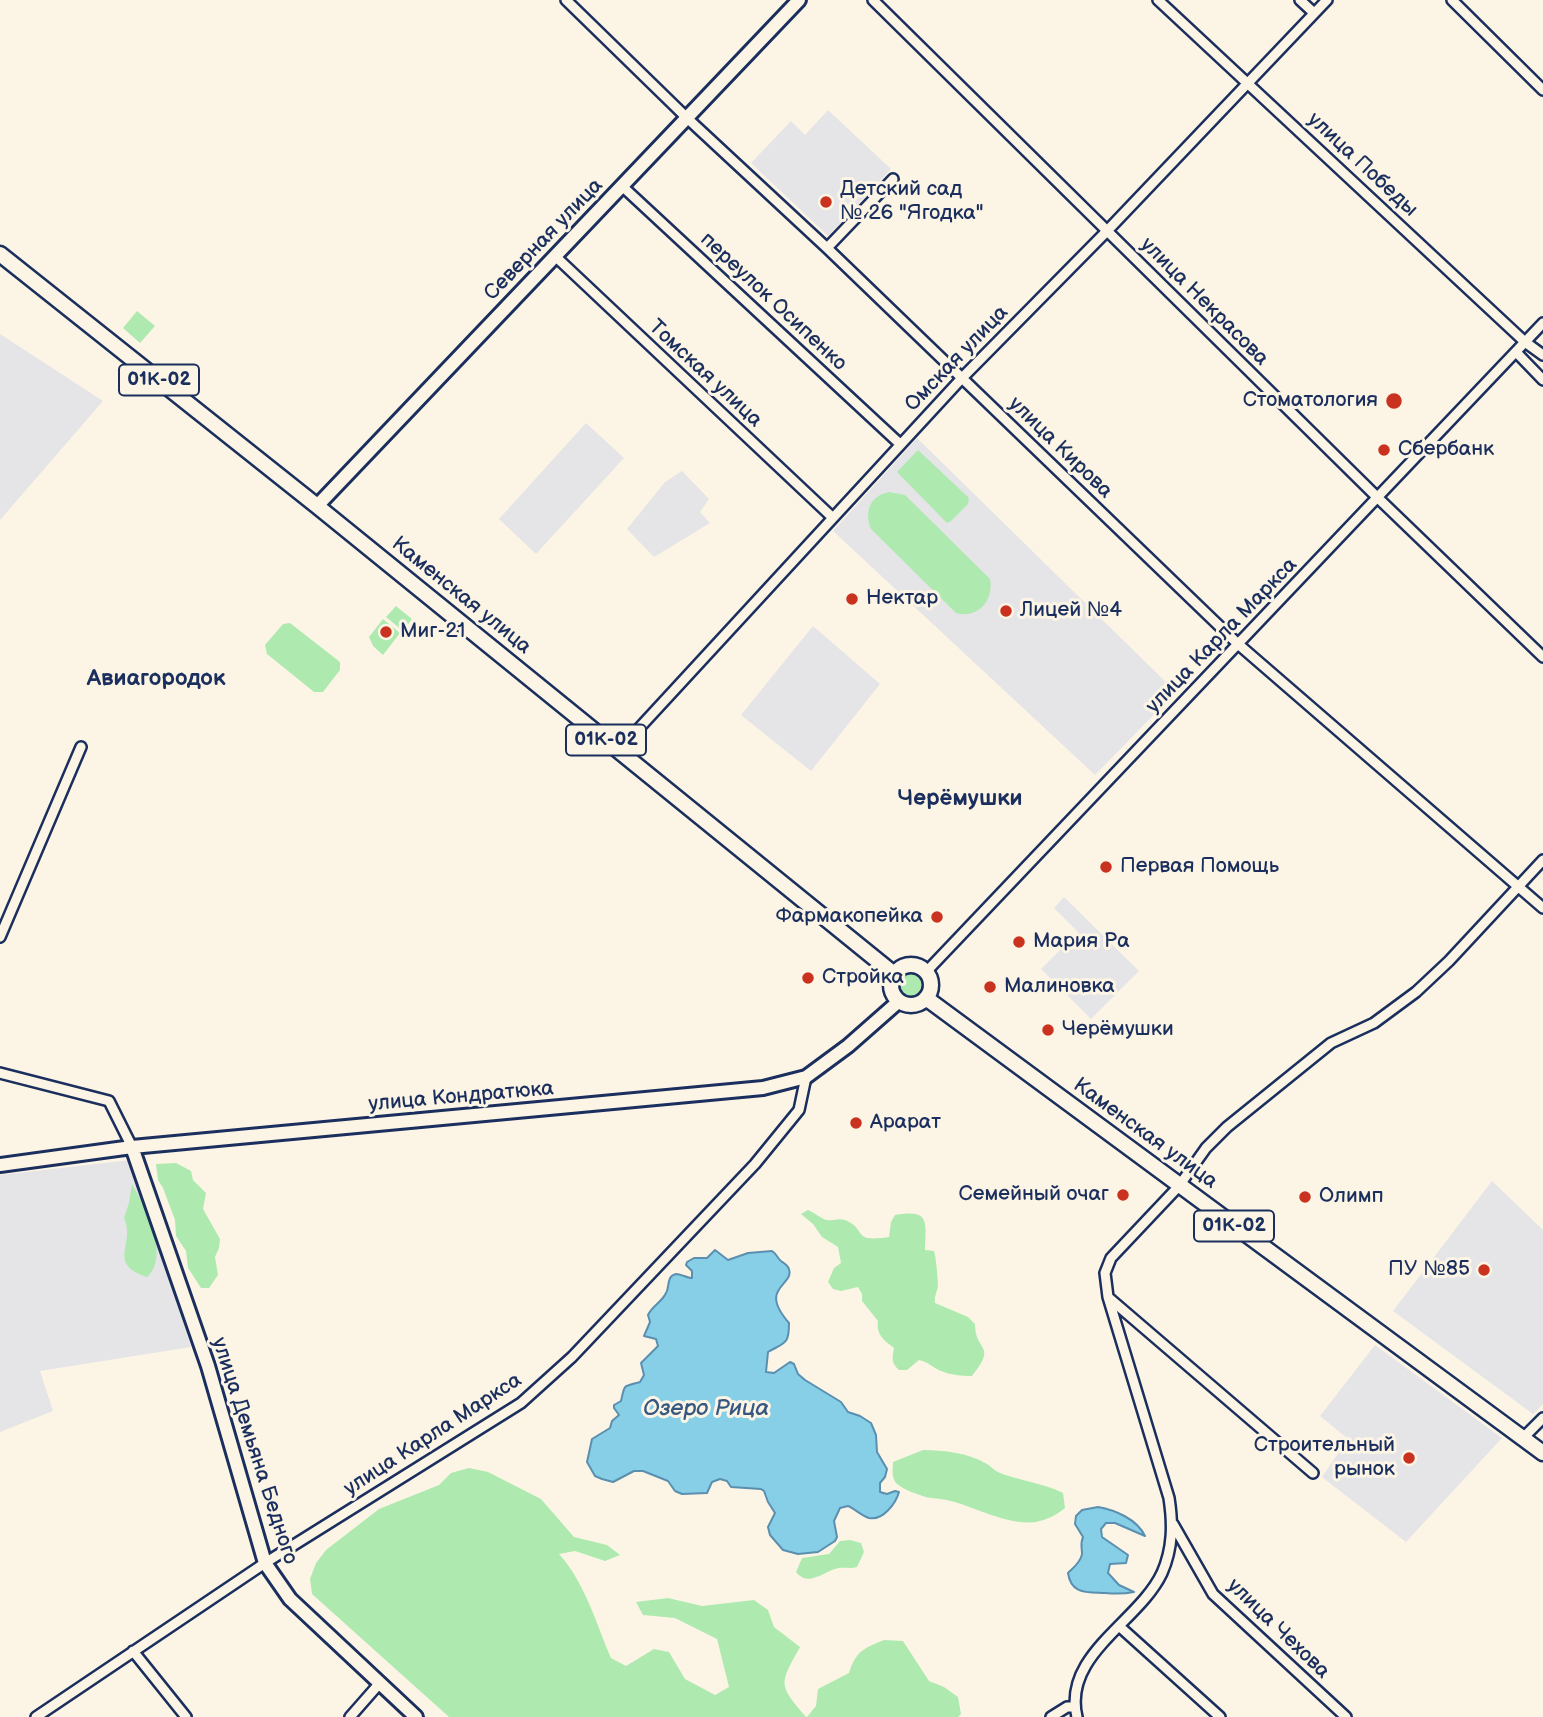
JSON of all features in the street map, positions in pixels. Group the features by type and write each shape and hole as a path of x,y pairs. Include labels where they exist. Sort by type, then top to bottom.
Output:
{"main road":[{"name":"Каменская улица","path":"0,254 317,506 894,974"},
{"path":"909,965 926,972 931,982 926,998 910,1006 898,1002 890,986 894,974 909,965"},
{"name":"Каменская улица","path":"926,998 1543,1453"}],"street":[{"name":"улица Кирова","path":"566,0 1238,644 1543,908"},
{"name":"Северная улица","path":"317,506 799,0"},
{"name":"улица Некрасова","path":"873,0 1543,657"},
{"name":"улица Победы","path":"1158,0 1525,342 1543,355"},
{"path":"1300,0 1314,13"},
{"name":"Омская улица","path":"619,750 962,378 1107,231 1327,0"},
{"path":"1452,0 1543,90"},
{"path":"827,248 893,179"},
{"name":"переулок Осипенко","path":"622,186 900,444"},
{"name":"Томская улица","path":"555,257 832,517"},
{"name":"улица Карла Маркса","path":"926,972 1543,323"},
{"path":"1516,352 1543,380"},
{"path":"0,937 81,747"},
{"path":"1077,1717 1074,1707 1076,1688 1086,1662 1152,1590 1170,1550 1172,1523 1169,1498 1108,1297 1105,1272 1111,1258 1179,1186 1206,1148 1227,1127 1331,1043 1374,1023 1416,992 1449,961 1543,860"},
{"name":"улица Кондратюка","path":"0,1165 132,1147 763,1088 806,1077 848,1046 898,1002"},
{"path":"0,1073 109,1101 132,1147"},
{"name":"улица Карла Маркса","path":"36,1717 265,1563 521,1403 572,1357 755,1164 799,1110 806,1077"},
{"name":"улица Демьяна Бедного","path":"132,1147 208,1366 265,1563 290,1599 416,1717"},
{"path":"1108,1297 1313,1473"},
{"path":"1524,1437 1543,1418"},
{"name":"улица Чехова","path":"1172,1523 1213,1594 1346,1717"},
{"path":"1119,1626 1220,1717"},
{"path":"133,1651 187,1717"},
{"path":"350,1717 379,1684"},
{"path":"1052,1717 1067,1707 1074,1707"}],"shaded area":[{"name":"Детский сад № 26 \"Ягодка\"","path":"828,110 891,169 828,236 751,163 791,121 805,135"},
{"path":"0,334 103,401 0,520"},
{"path":"586,423 624,458 536,554 499,519"},
{"name":"Лицей №4","path":"917,438 1176,692 1095,775 833,531"},
{"path":"682,471 709,499 700,512 710,523 654,557 627,529 665,482"},
{"path":"813,626 880,684 811,771 741,715"},
{"path":"1064,897 1139,971 1091,1019 1041,969 1078,932 1054,908"},
{"path":"131,1160 191,1347 40,1371 53,1411 0,1432 0,1175"},
{"name":"ПУ №85","path":"1492,1181 1543,1230 1543,1404 1533,1414 1393,1311"},
{"name":"Строительный рынок","path":"1375,1345 1502,1438 1406,1542 1322,1477 1348,1439 1320,1416"}],"green space":[{"path":"137,311 155,326 140,343 123,328"},
{"path":"918,450 969,498 968,504 947,523 897,472"},
{"path":"889,492 905,495 990,579 987,601 977,611 956,613 871,529 868,516 870,505 877,497"},
{"path":"396,606 412,619 403,631 386,617"},
{"path":"383,619 400,633 383,655 373,646 369,637"},
{"path":"290,623 340,662 340,670 323,692 314,692 267,654 265,645 283,624"},
{"path":"911,967 923,973 929,985 923,997 911,1003 899,997 893,985 899,973"},
{"path":"176,1163 191,1171 193,1180 206,1193 203,1209 220,1239 215,1257 218,1275 209,1288 201,1288 188,1268 186,1251 176,1236 175,1220 158,1180 156,1164"},
{"path":"132,1184 149,1218 156,1244 154,1268 147,1277 135,1272 125,1259 127,1228 124,1218"},
{"path":"808,1210 826,1220 845,1220 856,1227 864,1237 869,1238 889,1237 895,1215 915,1214 923,1219 926,1231 925,1250 934,1251 935,1258 938,1286 935,1303 968,1317 975,1324 983,1348 980,1366 972,1376 938,1370 919,1360 907,1370 899,1370 896,1367 893,1360 894,1348 880,1334 878,1321 862,1301 858,1287 841,1291 833,1289 828,1282 834,1268 841,1263 838,1247 822,1237 813,1224 801,1214"},
{"path":"923,1450 964,1455 980,1460 1000,1473 1063,1493 1065,1508 1044,1520 1014,1521 911,1492 894,1481 893,1462"},
{"path":"469,1468 488,1472 541,1499 574,1537 607,1545 620,1555 605,1561 575,1551 559,1554 583,1590 611,1658 626,1666 654,1649 669,1652 685,1679 715,1695 729,1687 717,1639 675,1618 643,1615 636,1602 668,1598 702,1606 754,1600 768,1610 774,1627 800,1647 788,1669 785,1684 790,1697 806,1717 449,1717 312,1594 310,1579 316,1563 326,1550 379,1509 439,1485 451,1473"},
{"path":"840,1541 861,1543 864,1552 857,1567 839,1568 811,1579 801,1577 796,1572 802,1558 829,1554"},
{"path":"884,1640 903,1641 929,1681 958,1697 961,1714 958,1717 807,1717 816,1706 818,1689 849,1673 862,1651"}],"water":[{"name":"Озеро Рица","path":"715,1250 728,1260 748,1253 772,1251 787,1266 790,1273 777,1294 776,1301 789,1323 788,1335 785,1342 768,1352 766,1372 774,1373 790,1362 805,1380 841,1402 848,1412 871,1423 876,1435 877,1452 887,1469 880,1483 880,1492 899,1492 888,1510 879,1517 866,1517 848,1506 840,1508 834,1521 837,1537 835,1541 818,1552 798,1554 783,1550 770,1535 768,1527 775,1513 761,1489 731,1487 727,1481 720,1479 712,1482 707,1493 682,1494 675,1491 668,1481 643,1471 634,1471 613,1482 602,1479 595,1476 587,1462 592,1439 610,1428 612,1421 619,1415 614,1405 621,1401 625,1387 640,1382 644,1375 641,1363 658,1346 656,1339 644,1336 650,1322 648,1315 664,1296 673,1275 692,1278 687,1262 694,1258 707,1258"},
{"path":"1098,1507 1125,1516 1137,1525 1145,1536 1115,1523 1106,1523 1101,1529 1102,1537 1128,1555 1126,1563 1110,1564 1108,1573 1119,1585 1134,1592 1116,1594 1081,1591 1070,1580 1068,1573 1082,1554 1083,1537 1075,1524 1076,1516 1082,1510"}],"place":[{"name":"Детский сад № 26 \"Ягодка\"","path":"826,202"},
{"name":"Стоматология","path":"1394,401"},
{"name":"Сбербанк","path":"1384,450"},
{"name":"Нектар","path":"852,599"},
{"name":"Лицей №4","path":"1006,611"},
{"name":"Миг-21","path":"386,632"},
{"name":"Первая Помощь","path":"1106,867"},
{"name":"Фармакопейка","path":"937,917"},
{"name":"Мария Ра","path":"1019,942"},
{"name":"Стройка","path":"808,978"},
{"name":"Малиновка","path":"990,987"},
{"name":"Черёмушки","path":"1048,1030"},
{"name":"Арарат","path":"856,1123"},
{"name":"Семейный очаг","path":"1123,1195"},
{"name":"Олимп","path":"1305,1197"},
{"name":"ПУ №85","path":"1484,1270"},
{"name":"Строительный рынок","path":"1409,1458"}],"district":[{"name":"Авиагородок","path":"156,679"},
{"name":"Черёмушки","path":"960,799"}]}
